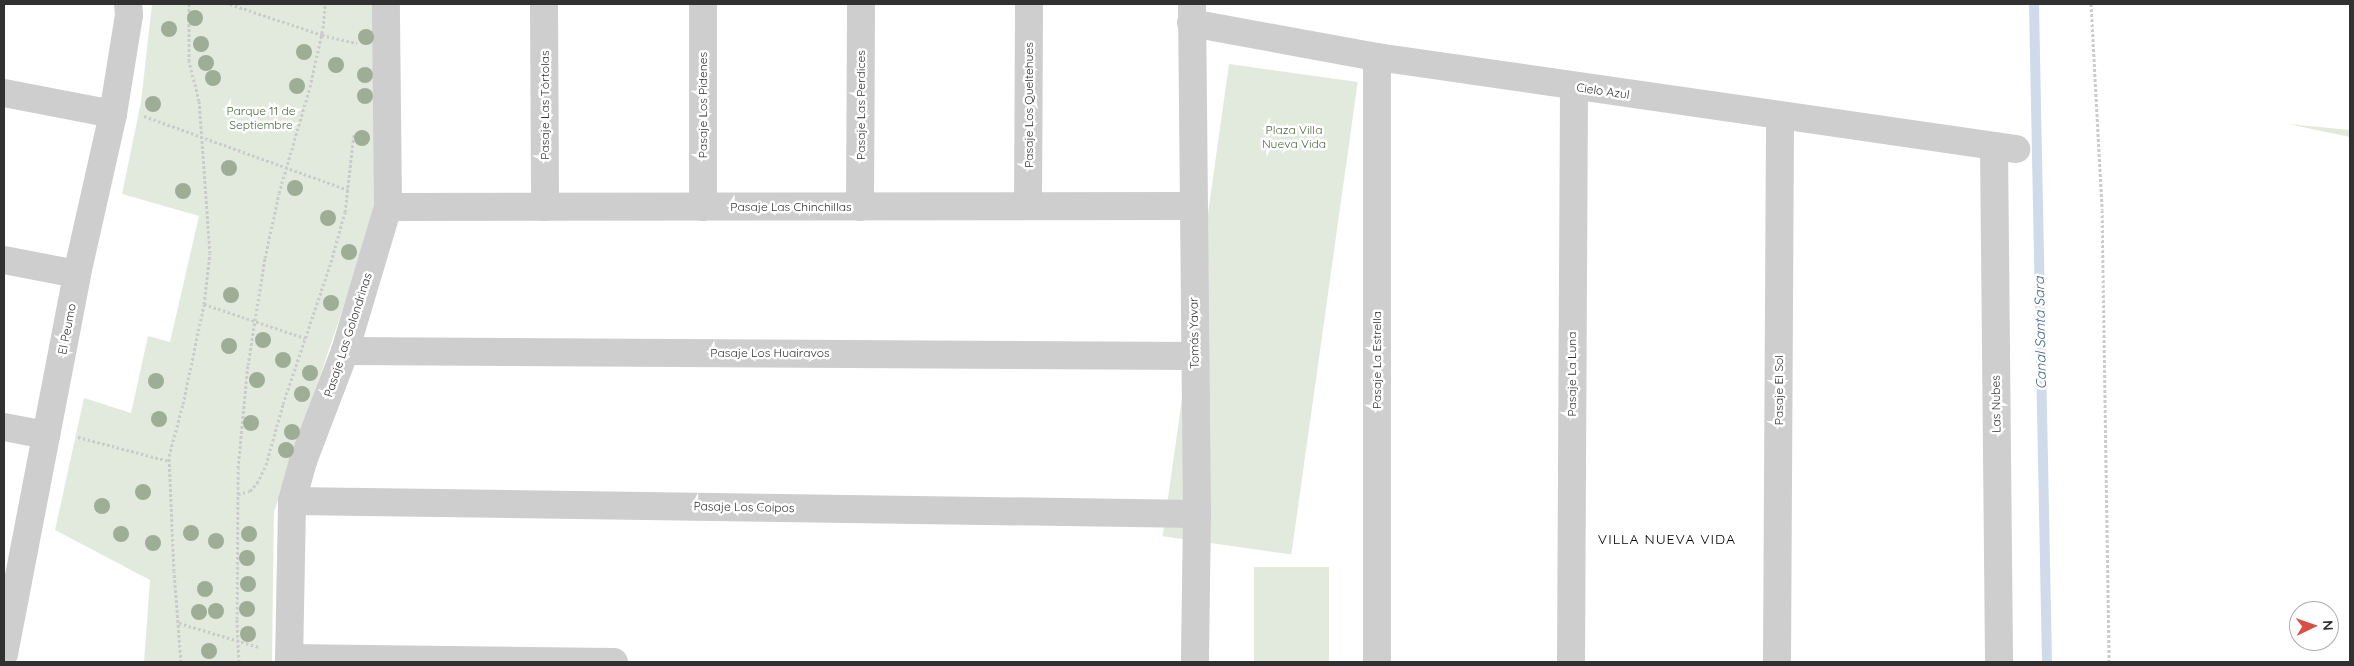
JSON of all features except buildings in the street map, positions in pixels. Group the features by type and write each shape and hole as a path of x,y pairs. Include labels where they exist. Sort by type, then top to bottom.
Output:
{"street":[{"name":"El Peumo","path":"4,654 7,614 113,110 129,16 128,4"},
{"name":"Pasaje Las Golondrinas","path":"289,660 292,501 303,460 345,351 388,207 386,4"},
{"name":"Pasaje Las Tórtolas","path":"544,4 545,207"},
{"name":"Pasaje Los Pidenes","path":"703,4 703,207"},
{"name":"Pasaje Las Perdices","path":"860,207 861,4"},
{"name":"Pasaje Los Queltehues","path":"1028,206 1029,4"},
{"name":"Cielo Azul","path":"1192,13 1377,57 1780,117 2005,147"},
{"name":"Tomás Yavar","path":"1192,13 1197,514 1195,662"},
{"name":"Pasaje La Estrella","path":"1377,57 1377,662"},
{"name":"Pasaje La Luna","path":"1571,662 1574,86"},
{"path":"4,93 113,110"},
{"name":"Pasaje El Sol","path":"1777,662 1780,117"},
{"name":"Las Nubes","path":"1999,662 2005,147"},
{"name":"Pasaje Las Chinchillas","path":"388,207 1193,206"},
{"path":"4,260 77,274"},
{"name":"Pasaje Los Huairavos","path":"345,351 1194,356"},
{"path":"4,427 46,432"},
{"name":"Pasaje Los Coipos","path":"292,501 1197,514"},
{"path":"289,660 614,662"}],"path":[{"path":"181,662 174,571 169,461 204,304 210,253 203,136 199,101 189,61 189,4"},
{"path":"230,4 322,35 358,43"},
{"path":"239,662 239,458 254,321 265,258 322,35 325,4"},
{"path":"2091,4 2102,210 2109,662"},
{"path":"357,52 358,33"},
{"path":"113,110 203,136 348,190"},
{"path":"238,494 250,491 257,483 266,465 283,404 331,262 345,212 354,129"},
{"path":"204,304 305,338"},
{"path":"46,432 169,461"},
{"path":"179,623 259,647"}],"green space":[{"name":"Parque 11 de Septiembre","path":"152,4 374,4 377,208 274,512 272,662 144,662 150,580 55,530 84,398 131,413 148,336 170,342 199,216 122,194 141,102"},
{"name":"Plaza Villa Nueva Vida","path":"1229,64 1358,82 1291,554 1163,536"},
{"path":"2288,124 2350,130 2350,137"},
{"path":"1254,567 1329,567 1329,662 1254,662"}],"waterway":[{"name":"Canal Santa Sara","path":"2034,4 2047,662"}],"district":[{"name":"VILLA NUEVA VIDA","path":"1667,539"}]}
